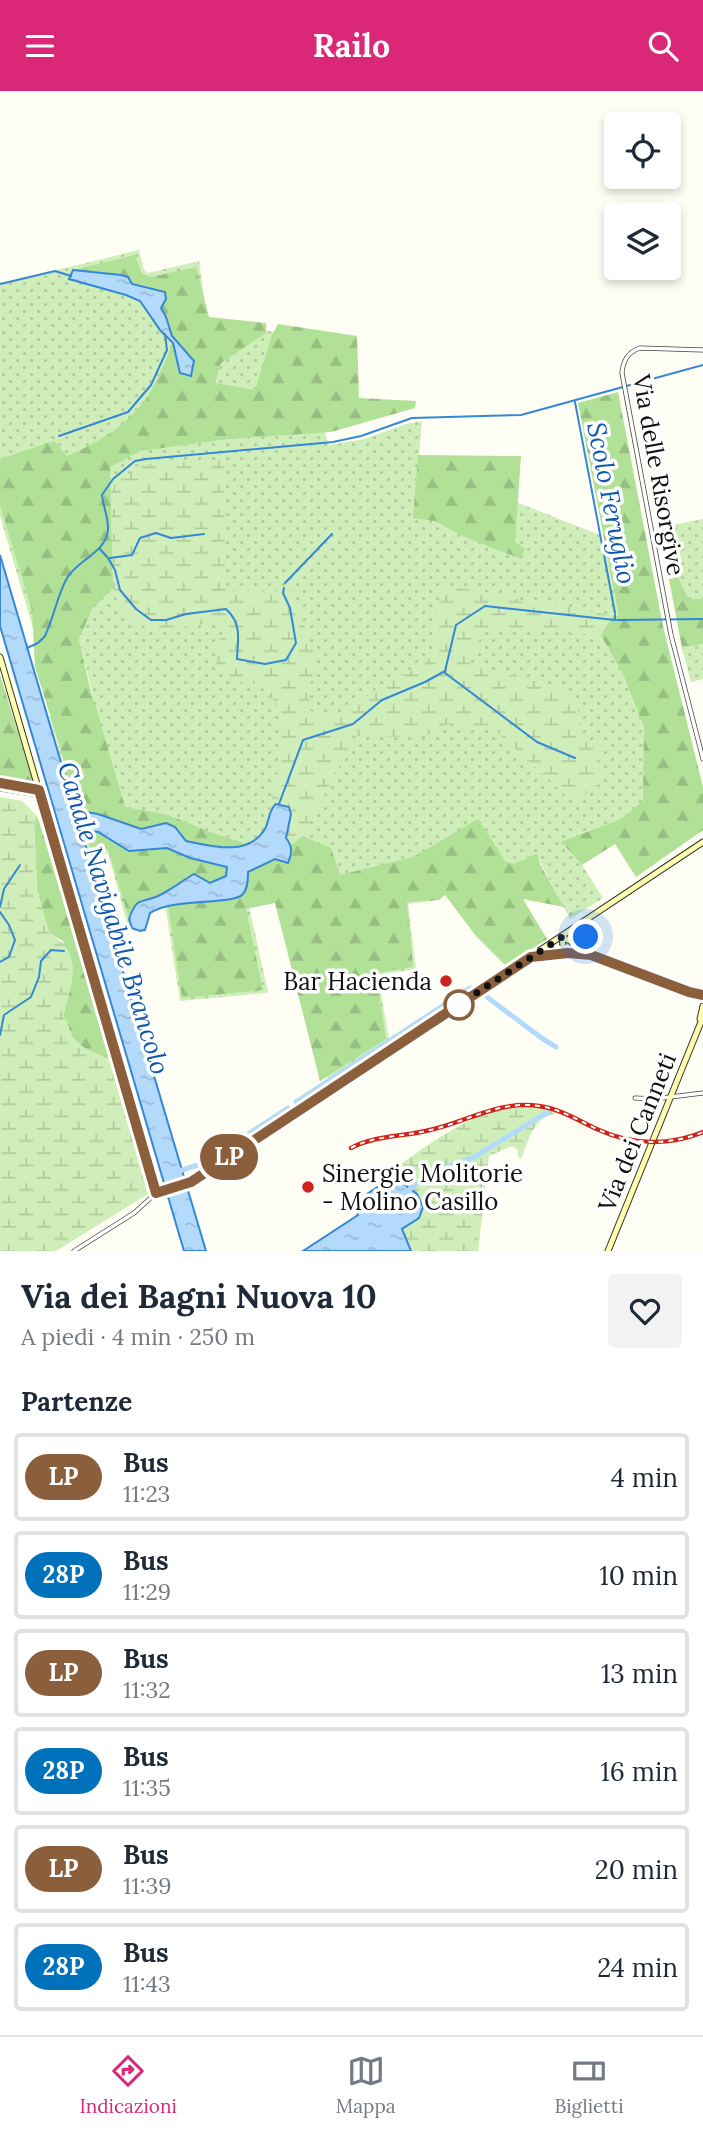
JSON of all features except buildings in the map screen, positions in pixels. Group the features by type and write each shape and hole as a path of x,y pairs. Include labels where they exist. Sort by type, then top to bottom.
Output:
{"street":[{"name":"Via delle Risorgive","path":"703,350 648,347 634,350 622,366 625,395 671,635 703,758"},
{"path":"0,657 156,1193"},
{"path":"31,788 37,782"},
{"path":"0,783 31,788 41,796"},
{"path":"0,789 41,796"},
{"path":"74,1251 134,1213 156,1193 191,1182 702,843"},
{"path":"589,919 586,937 589,952"},
{"path":"562,937 589,952 689,992 703,1001"},
{"path":"562,937 563,946 568,953"},
{"path":"531,957 589,952"},
{"name":"Via dei Canneti","path":"698,1026 703,1001"},
{"name":"Via dei Canneti","path":"608,1251 703,1017"},
{"path":"635,1098 644,1100 703,1093"}],"green space":[{"path":"139,250 144,270 148,273 199,261 207,320 287,334 267,401 325,433 329,445 364,439 422,421 415,503 516,502 600,535 602,545 606,545 675,798 564,846 582,865 603,898 570,919 538,858 445,895 439,900 408,904 416,969 378,975 389,1040 328,1080 282,899 248,902 268,992 266,993 180,1001 165,904 153,906 137,930 133,931 128,927 108,853 90,857 49,716 94,700 79,639 33,628 0,516 0,284"},
{"path":"135,255 142,274 151,277 196,267 209,317 266,323 266,333 221,363 215,383 255,390 278,324 357,336 359,398 416,401 415,408 331,432 228,439 140,451 110,467 113,588 92,609 79,639 89,684 125,807 168,815 247,844 231,849 186,841 175,827 155,824 141,829 98,814 80,811 35,667 32,611 0,505 0,459 54,441 67,456 92,444 115,430 145,401 173,343 176,355 187,353 172,336 167,317 161,308 165,292 103,275 73,270"},
{"path":"618,392 663,626 703,787 703,830 636,877 615,844 582,865 561,842 621,819 643,801 644,727 623,674 601,635 613,616 619,616 578,403"},
{"path":"418,455 521,456 515,542 525,549 521,559 463,536 435,521 413,518"},
{"path":"224,459 225,588 233,591 292,591 316,658 310,686 309,710 322,717 347,711 380,686 423,665 435,652 437,605 443,586 508,595 525,603 561,605 613,616 601,635 487,628 466,662 561,689 576,700 581,741 600,741 600,788 570,799 494,729 465,730 448,724 424,737 356,736 302,836 291,845 286,839 291,814 270,810 279,758 278,706 259,684 239,682 221,673 215,661 217,642 227,633 223,621 170,629 147,628 120,609 113,588 111,491 137,466"},
{"path":"703,519 703,599 689,599 673,567 671,548 663,547 658,528"},
{"path":"663,547 671,548 673,567 689,599 703,599 703,644 682,648"},
{"path":"703,644 703,679 691,682 682,648"},
{"path":"0,675 33,780 24,784 0,780"},
{"path":"0,797 22,801 36,815 34,823 37,890 49,933 61,941 72,960 72,980 63,1016 72,1036 80,1045 112,1060 125,1100 148,1194 56,1251 0,1251"},
{"path":"36,815 112,1060 80,1045 72,1036 63,1016 72,981 63,941 49,933 37,890 34,823"},
{"path":"478,819 506,862 514,864 537,854 564,907 523,899 547,939 506,966 476,936 445,895 439,900 407,902 413,967 376,973 386,1039 320,1081 275,903 246,909 263,990 182,998 168,905 248,881 248,872 292,854 291,845 302,836 331,848 340,875 413,857"},
{"path":"85,830 98,831 129,850 167,848 190,858 227,867 226,876 207,882 176,884 160,895 139,901 129,919 108,849 92,854"},
{"path":"522,1105 540,1106 564,1113 554,1114 540,1121 531,1134 521,1159 518,1150 512,1146 489,1156 478,1251 411,1251 402,1229 419,1218 417,1194 402,1182 388,1182 384,1176 449,1131 485,1114"}],"water":[{"path":"73,270 121,275 128,277 132,284 165,292 166,299 161,308 172,336 194,361 191,376 180,373 173,343 160,330 140,301 69,279"},
{"path":"0,555 75,810 98,814 141,829 166,823 175,827 186,841 229,847 249,843 258,838 276,804 289,807 291,814 286,838 291,850 288,863 275,859 248,872 246,889 237,898 160,908 150,913 145,930 140,931 132,928 129,919 137,904 158,896 194,874 210,883 226,876 227,867 190,858 167,848 129,851 98,832 81,830 206,1251 184,1251 0,626"},
{"path":"400,1181 417,1194 423,1207 419,1218 402,1229 411,1251 303,1251 358,1215 352,1205 386,1183"}],"waterway":[{"path":"0,284 55,271 71,276"},
{"path":"59,436 128,412 151,385 167,350 165,334"},
{"path":"27,648 45,636 67,578 103,543 108,528 102,495 113,479 135,461 333,442 361,436 412,418 521,415 703,365"},
{"name":"Scolo Feruglio","path":"575,402 615,613"},
{"path":"110,558 132,555 140,538 156,533 171,538 204,534"},
{"path":"285,583 332,534"},
{"path":"99,548 115,570 120,590 136,609 151,620 166,620 186,614 226,609 237,626 237,659 265,664 286,660 296,643 284,588"},
{"path":"279,804 303,740 353,724 382,700 445,671 456,625 485,606 615,620 615,615"},
{"path":"617,620 703,619"},
{"path":"445,673 537,742 575,758"},
{"path":"0,907 4,889 20,865"},
{"path":"0,912 15,940 9,957 0,962"},
{"path":"0,1035 4,1015 31,997 39,977 41,961 51,950 64,951"},
{"path":"296,1102 470,988"},
{"path":"487,997 556,1047"},
{"path":"176,1172 204,1163 288,1108"},
{"path":"410,1189 435,1171 474,1157 548,1112"}],"railway":[{"path":"351,1148 370,1141 444,1126 497,1109 524,1105 555,1110 612,1135 637,1141 677,1140 703,1132"}],"bus line":[{"name":"LP","path":"0,783 39,790 156,1193 191,1182 531,957 568,953 591,955 703,995"}],"place":[{"name":"Bar Hacienda","path":"446,981"},
{"name":"Sinergie Molitorie - Molino Casillo","path":"308,1187"}],"route":[{"path":"459,1005 452,1009 562,937 587,950 586,937"}],"water label":[{"name":"Canale Navigabile Brancolo","path":"114,918"}]}
